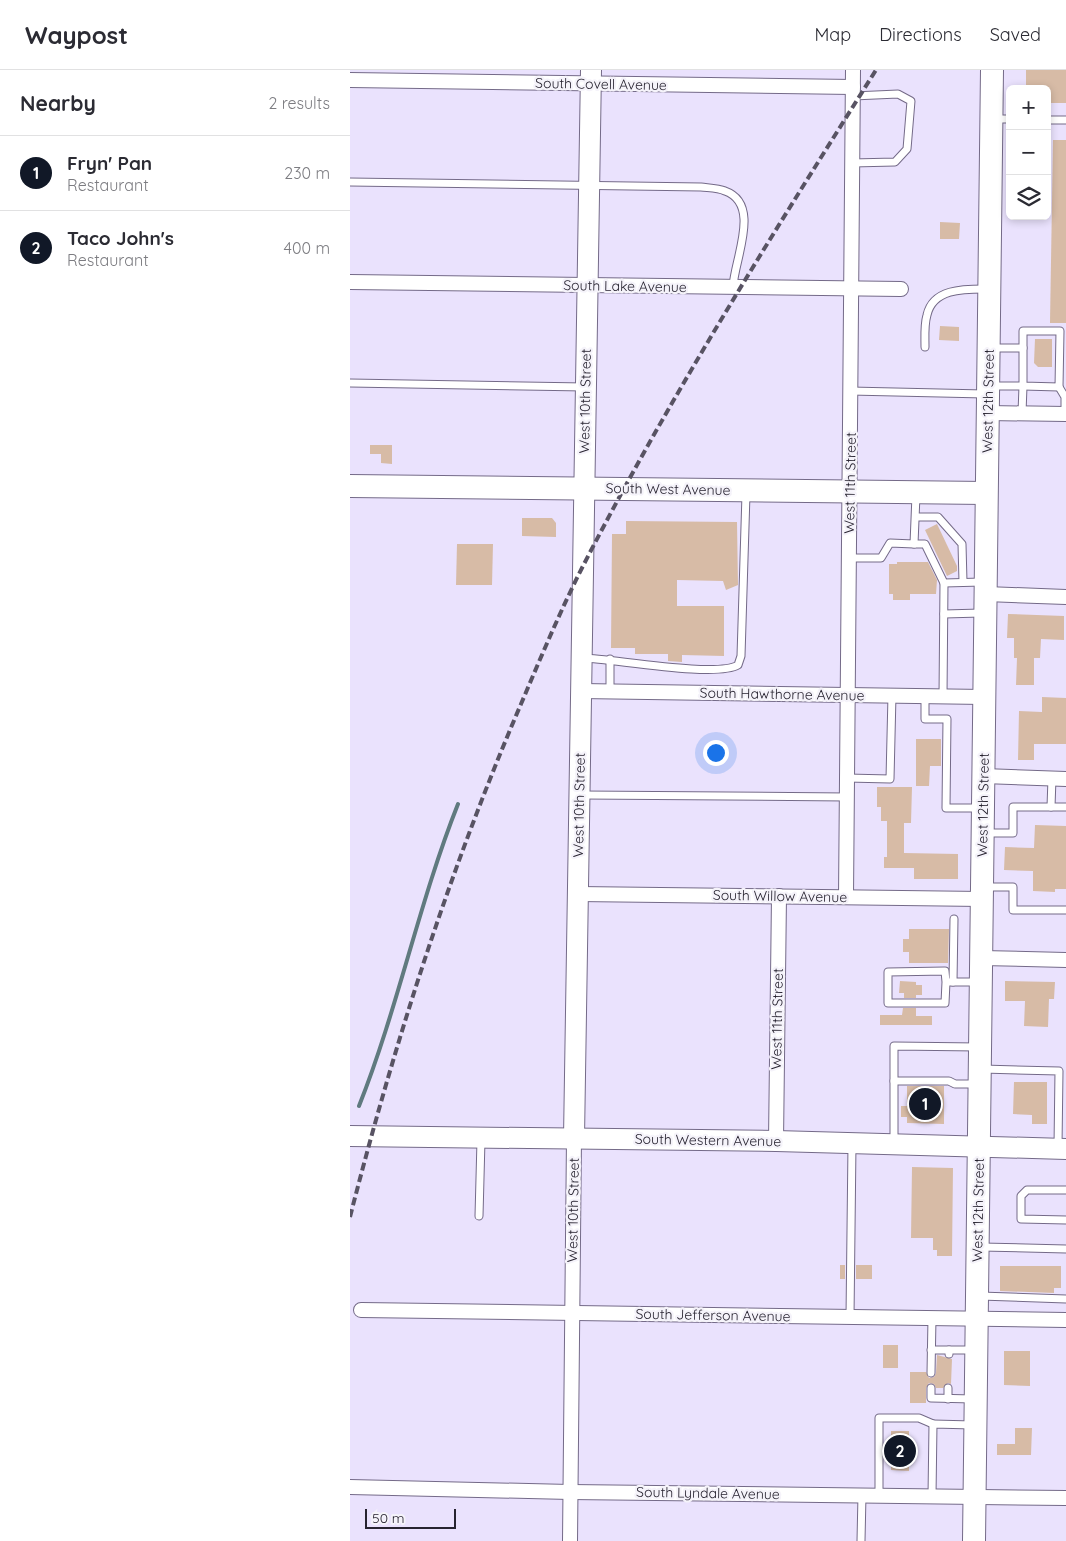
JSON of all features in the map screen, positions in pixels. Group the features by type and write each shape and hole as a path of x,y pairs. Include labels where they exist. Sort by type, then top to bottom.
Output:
{"main road":[{"name":"West 12th Street","path":"974,1541 986,493 990,289 1000,119 992,70"},
{"name":"South West Avenue","path":"350,486 986,493"}],"street":[{"name":"West 11th Street","path":"846,897 853,70"},
{"name":"South Covell Avenue","path":"350,80 591,77 853,92"},
{"name":"West 10th Street","path":"570,1541 574,1138 591,77"},
{"name":"South Lake Avenue","path":"350,282 900,289"},
{"path":"988,397 1022,414 1066,414"},
{"path":"986,596 1066,597"},
{"name":"South Hawthorne Avenue","path":"581,690 984,696"},
{"path":"983,776 1066,779"},
{"name":"South Willow Avenue","path":"578,894 846,897 982,893"},
{"name":"West 11th Street","path":"776,1141 779,896"},
{"path":"981,958 1066,960"},
{"name":"South Western Avenue","path":"350,1136 776,1141 1062,1148"},
{"name":"South Jefferson Avenue","path":"361,1310 1066,1320"},
{"name":"South Lyndale Avenue","path":"350,1487 570,1492 1066,1498"}],"lane":[{"path":"852,162 895,162 907,149 911,101 898,94 853,92"},
{"path":"1051,120 1066,120"},
{"path":"350,182 701,187 726,191 737,200 745,213 744,229 733,274 733,287"},
{"path":"924,347 927,315 934,302 951,291 990,289"},
{"path":"1022,414 1023,331 1060,331 1059,386 1065,397 1066,414"},
{"path":"989,348 1023,348"},
{"path":"350,383 586,387"},
{"path":"850,391 988,397 1023,386 1059,386"},
{"path":"581,657 680,668 724,668 738,664 741,656 744,593 746,490"},
{"path":"914,544 916,492"},
{"path":"916,517 938,517 947,533 962,544 963,582"},
{"path":"849,558 881,558 890,543 914,544 927,542 944,583 943,696"},
{"path":"952,555 962,551"},
{"path":"944,583 963,582 986,596"},
{"path":"944,614 986,596"},
{"path":"610,659 610,691"},
{"path":"847,778 890,779 892,695"},
{"path":"925,696 924,719 948,719 946,808 983,808"},
{"path":"1052,778 1052,807"},
{"path":"579,795 847,797"},
{"path":"982,833 1013,833 1013,807 1066,807"},
{"path":"982,893 1013,887 1013,910 1066,910"},
{"path":"949,982 945,971 888,972 888,1003 945,1003 949,982 954,920"},
{"path":"949,982 980,982"},
{"path":"894,1144 894,1046 980,1047"},
{"path":"894,1081 949,1081 955,1084 979,1077 1059,1071 1062,1148"},
{"path":"479,1216 481,1137"},
{"path":"850,1317 852,1143"},
{"path":"1066,1190 1027,1190 1021,1196 1021,1219 1066,1220"},
{"path":"978,1247 1066,1249"},
{"path":"977,1296 1066,1298"},
{"path":"931,1372 932,1318"},
{"path":"931,1350 949,1353 976,1350"},
{"path":"931,1388 931,1398 976,1399"},
{"path":"948,1388 948,1399"},
{"path":"879,1495 879,1418 919,1418 933,1424 975,1425"},
{"path":"932,1496 933,1424"},
{"path":"861,1541 862,1495"}],"building":[{"path":"1026,70 1066,70 1066,103 1051,103 1051,85 1026,85"},
{"path":"1053,140 1066,140 1066,323 1050,323"},
{"path":"940,222 960,223 959,239 940,239"},
{"path":"940,326 959,327 959,341 939,340"},
{"path":"1035,339 1052,339 1052,367 1038,367 1034,363"},
{"path":"370,445 392,445 392,464 381,463 381,454 370,454"},
{"path":"522,518 552,518 556,523 556,537 522,536"},
{"path":"626,521 737,522 738,585 726,590 723,581 677,580 677,606 724,606 724,656 682,655 682,662 668,661 668,654 635,654 635,648 611,648 612,534 626,534"},
{"path":"937,524 957,566 957,571 947,576 925,530"},
{"path":"457,544 493,544 492,585 456,585"},
{"path":"897,562 928,562 937,580 936,594 910,594 910,600 893,600 893,594 889,594 889,564 897,564"},
{"path":"1008,614 1064,616 1064,640 1041,639 1040,658 1034,658 1034,685 1016,685 1017,658 1014,658 1014,638 1007,638"},
{"path":"1042,697 1066,698 1066,744 1034,744 1034,760 1018,760 1019,711 1042,712"},
{"path":"916,739 941,739 941,766 930,766 929,786 916,786"},
{"path":"877,787 912,787 911,823 904,823 904,853 958,854 958,879 914,879 914,868 884,868 884,857 887,857 887,821 881,821 881,807 877,807"},
{"path":"1035,825 1066,826 1066,889 1055,889 1055,892 1033,891 1033,871 1004,870 1005,847 1034,848"},
{"path":"909,929 949,929 948,963 909,963 909,952 903,952 903,939 909,939"},
{"path":"900,981 916,982 916,985 922,985 922,995 916,995 916,998 904,998 904,993 899,993"},
{"path":"1005,981 1055,982 1054,999 1049,999 1048,1027 1024,1026 1025,1001 1005,1001"},
{"path":"903,1008 916,1008 916,1016 932,1016 932,1025 880,1025 880,1015 902,1015"},
{"path":"1014,1082 1047,1082 1047,1124 1032,1124 1032,1115 1013,1114"},
{"path":"907,1086 944,1086 944,1124 907,1123 907,1117 901,1117 901,1106 907,1106"},
{"path":"912,1167 953,1168 952,1256 937,1256 937,1250 933,1250 933,1238 911,1238"},
{"path":"840,1265 845,1265 845,1279 840,1279"},
{"path":"856,1265 872,1265 872,1279 856,1279"},
{"path":"1000,1266 1061,1266 1061,1288 1054,1288 1054,1293 1000,1291"},
{"path":"883,1345 898,1345 898,1368 883,1368"},
{"path":"1004,1351 1030,1351 1030,1386 1004,1385"},
{"path":"937,1355 952,1359 951,1384 948,1383 943,1388 936,1388 934,1384 929,1383 926,1388 926,1403 910,1403 910,1372 926,1372 929,1378 934,1377"},
{"path":"1015,1428 1032,1428 1031,1455 997,1455 997,1444 1015,1444"},
{"path":"891,1431 909,1431 909,1471 891,1470"}],"waterway":[{"path":"359,1106 373,1069 444,841 458,804"}],"railway":[{"path":"350,1217 367,1151 425,957 470,830 559,616 584,564 652,437 762,252 876,70"}],"place":[{"name":"Fryn' Pan","path":"925,1104"},
{"name":"Taco John's","path":"900,1451"}]}
